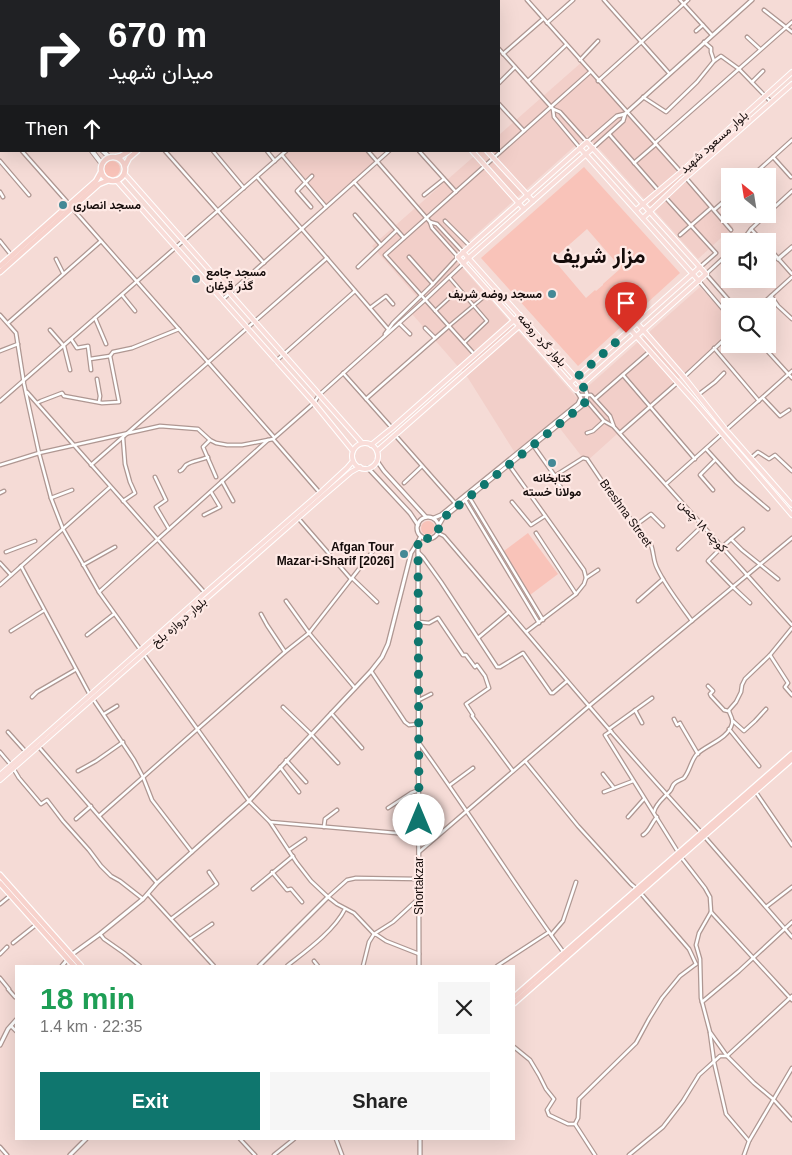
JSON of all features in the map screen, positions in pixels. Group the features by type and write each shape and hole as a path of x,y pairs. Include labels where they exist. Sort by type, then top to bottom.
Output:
{"highway":[{"path":"116,158 128,152"},
{"path":"0,266 99,184 120,178 126,162 136,152"},
{"path":"0,272 96,181 101,172 102,164 109,157 122,161 124,170"},
{"path":"101,172 109,180"},
{"path":"515,996 792,754"},
{"path":"702,834 792,759"},
{"path":"0,875 70,957 74,965"},
{"path":"0,883 37,924 80,965"},
{"path":"515,1002 638,890"}],"main road":[{"name":"بلوار مسعود شهید","path":"636,210 792,72"},
{"name":"بلوار مسعود شهید","path":"643,218 740,129 791,86"},
{"path":"735,123 740,129"},
{"path":"458,257 587,142 700,267 706,274 699,281 576,390"},
{"path":"580,148 699,281"},
{"path":"463,263 593,148"},
{"path":"93,152 102,164"},
{"path":"104,152 109,157"},
{"path":"473,152 524,209"},
{"path":"488,152 533,202"},
{"path":"124,170 183,240 362,443"},
{"path":"679,173 684,179"},
{"path":"116,180 314,403 353,451"},
{"name":"بلوار گرد روضه","path":"463,252 582,385"},
{"name":"بلوار گرد روضه","path":"458,257 576,390"},
{"name":"بلوار گرد روضه","path":"570,383 700,267"},
{"path":"372,444 520,315"},
{"path":"377,451 525,321"},
{"path":"637,323 684,377 726,430 792,505"},
{"path":"630,330 792,515"},
{"path":"362,443 372,444 377,451 378,457 375,464 368,468 360,467 353,460 353,451 356,446 362,443"},
{"name":"بلوار دروازه بلخ","path":"0,775 38,746 205,593 320,493 353,460"},
{"name":"بلوار دروازه بلخ","path":"142,652 351,472 360,467"},
{"name":"بلوار دروازه بلخ","path":"0,780 26,752 92,697"}],"street":[{"path":"527,0 626,113 656,144 679,173"},
{"path":"530,3 533,0"},
{"path":"547,23 573,0"},
{"path":"604,0 670,73"},
{"path":"680,0 712,35"},
{"path":"598,80 688,0"},
{"path":"500,50 552,108 560,112 587,142 617,116 626,113 752,0"},
{"path":"764,10 792,32"},
{"path":"503,54 543,18"},
{"path":"634,163 792,22"},
{"path":"696,31 703,25"},
{"path":"747,37 761,50"},
{"path":"580,60 598,41"},
{"path":"704,42 711,48 714,61"},
{"path":"528,81 566,45"},
{"path":"643,98 666,112 697,82 714,61 723,56 739,69 771,102"},
{"path":"500,81 515,67"},
{"path":"752,82 762,71"},
{"path":"475,355 385,255 552,108 590,72"},
{"path":"500,105 524,131"},
{"path":"552,108 554,117 580,148"},
{"path":"593,148 623,122 626,113"},
{"path":"609,134 658,190"},
{"path":"761,168 792,140"},
{"path":"23,152 209,362 320,493"},
{"path":"166,152 264,263"},
{"path":"213,152 244,188"},
{"path":"268,152 275,161"},
{"path":"0,401 285,152"},
{"path":"0,464 39,453 160,426 198,429 216,443 242,445 273,438 314,403 319,395 384,337 458,257 432,228 427,218 369,152"},
{"path":"222,300 388,152"},
{"path":"420,152 456,192"},
{"path":"282,155 326,207"},
{"path":"773,157 791,177"},
{"path":"0,160 29,195"},
{"path":"311,207 297,190 312,176"},
{"path":"257,177 389,330"},
{"path":"424,195 444,179"},
{"path":"684,179 732,230"},
{"path":"354,182 404,238"},
{"path":"776,206 792,191"},
{"path":"0,192 3,197"},
{"path":"666,196 716,253 700,267"},
{"path":"680,235 721,202"},
{"path":"355,215 381,245"},
{"path":"446,221 470,246"},
{"path":"430,222 436,224 463,252"},
{"path":"748,233 757,223"},
{"path":"751,229 755,233"},
{"path":"358,267 397,230"},
{"path":"0,241 12,256"},
{"path":"8,323 101,241"},
{"path":"778,259 792,247"},
{"path":"410,257 434,284"},
{"path":"776,257 792,276 771,296 778,306 791,316"},
{"path":"91,465 327,258"},
{"path":"56,259 63,274"},
{"path":"721,260 706,274 727,298"},
{"path":"389,330 400,323 463,263"},
{"path":"449,277 487,321 464,343"},
{"path":"699,281 721,307"},
{"path":"435,311 459,289"},
{"path":"276,361 355,291"},
{"path":"122,295 135,311"},
{"path":"370,308 386,296 394,304"},
{"path":"366,399 484,296"},
{"path":"0,315 16,333 23,381 51,498 63,529 99,592 249,800 270,822 311,881 328,897 354,913 374,934 386,941 419,954"},
{"path":"95,318 106,344"},
{"path":"400,323 410,334"},
{"path":"90,359 110,356 113,352 132,348 179,328"},
{"path":"425,328 435,338"},
{"path":"50,330 64,346 70,370"},
{"path":"71,339 77,348 88,346 91,370"},
{"path":"684,377 721,342"},
{"path":"0,351 18,344"},
{"path":"714,348 760,401"},
{"path":"594,399 649,352"},
{"path":"769,353 792,378"},
{"path":"37,404 40,401 62,393 64,396 102,403 119,402 110,356"},
{"path":"666,484 792,371"},
{"path":"698,395 715,382 724,372"},
{"path":"343,373 392,428"},
{"path":"623,375 695,459"},
{"path":"97,379 100,396 99,402"},
{"path":"620,433 677,383"},
{"path":"426,517 418,524 418,533 424,538 433,538 438,533 439,525 443,518 584,404 587,395 582,385"},
{"path":"377,460 384,471 417,508 426,517 434,518 441,515 578,404 580,398 576,390"},
{"path":"26,391 205,593"},
{"path":"580,398 587,395"},
{"name":"كوچه ١٨ چمن","path":"587,395 591,395 610,416 614,427"},
{"path":"580,398 586,400"},
{"path":"763,398 780,416 789,410"},
{"name":"كوچه ١٨ چمن","path":"586,400 604,421 620,433 792,626"},
{"path":"587,433 593,431 604,421"},
{"path":"395,435 455,503"},
{"path":"123,438 125,464 135,493 123,501"},
{"path":"210,440 203,447 216,477"},
{"path":"99,592 268,440"},
{"path":"533,445 565,493"},
{"path":"706,449 736,482 768,509"},
{"path":"751,458 758,452 769,459 775,455 792,471"},
{"path":"180,471 191,462 208,457"},
{"name":"Breshna Street","path":"555,476 585,458 651,545 656,566 692,622"},
{"path":"713,490 700,475 715,460"},
{"path":"509,465 584,570 586,578 576,594 526,632"},
{"path":"404,483 422,466"},
{"path":"368,468 418,524"},
{"path":"377,477 378,471 384,471"},
{"path":"155,477 166,500 156,507 169,529"},
{"path":"222,481 233,501"},
{"path":"0,585 110,487"},
{"path":"51,498 72,490"},
{"path":"0,493 4,491"},
{"path":"204,515 220,507 211,492"},
{"path":"467,499 543,620"},
{"path":"467,499 539,623"},
{"path":"512,502 531,525 545,516"},
{"path":"410,514 415,513 417,508"},
{"path":"636,526 651,514 663,526"},
{"path":"298,518 352,579 378,602"},
{"path":"434,518 439,525"},
{"path":"678,549 703,526"},
{"path":"743,529 708,562 750,603"},
{"path":"438,533 444,536 666,795 792,937"},
{"path":"536,533 576,594"},
{"name":"Shortakzar","path":"420,965 418,542 421,536"},
{"path":"419,852 589,706 792,538"},
{"path":"732,539 742,550 778,579"},
{"path":"6,552 35,541"},
{"path":"63,965 70,957 148,894 157,883 249,800 371,671 382,657 388,644 411,553 418,542"},
{"path":"83,565 115,547"},
{"path":"99,816 309,633 373,551"},
{"path":"418,552 441,582 498,668 523,653 551,693 568,681"},
{"path":"0,563 11,575"},
{"path":"21,566 76,670 123,742 143,777 152,800 192,852"},
{"path":"586,578 598,570"},
{"path":"638,601 663,579"},
{"path":"286,601 309,633 355,688"},
{"path":"11,631 44,610"},
{"path":"478,638 509,612"},
{"path":"87,635 114,614"},
{"path":"260,614 285,652"},
{"path":"418,622 429,623 438,618 462,655 466,655 475,667 477,665 485,676 489,688 466,704 472,716 513,771"},
{"path":"728,711 736,702 745,679 770,655 792,626"},
{"path":"770,655 788,683 785,687 792,695"},
{"path":"32,697 37,692 76,670"},
{"path":"371,671 405,722 409,725 419,724"},
{"path":"708,686 713,691 710,694 711,696 724,710 728,711 733,720 744,731 766,709"},
{"path":"419,700 431,694"},
{"path":"629,1155 663,1127 683,1101 699,1075 720,1056 727,1056 791,998 712,912 710,897 705,888 679,854 606,735 652,698"},
{"path":"104,714 117,706"},
{"path":"283,707 338,763"},
{"path":"635,710 642,723"},
{"path":"331,713 362,748"},
{"path":"674,718 677,725 680,723 698,754"},
{"path":"654,812 655,808 674,784 684,778 698,754 713,742 722,738 733,723 733,720"},
{"path":"729,729 759,766"},
{"path":"8,732 26,752"},
{"path":"78,771 123,742"},
{"path":"419,743 450,785 466,812 564,953"},
{"path":"38,746 157,883"},
{"path":"0,752 40,804 47,800 101,866 111,876 143,898"},
{"path":"286,760 306,782"},
{"path":"526,761 578,826 638,890 689,949 698,964"},
{"path":"280,767 299,792"},
{"path":"450,785 473,768"},
{"path":"603,774 614,788"},
{"path":"604,792 634,781"},
{"path":"388,808 419,790"},
{"path":"754,791 792,845"},
{"path":"628,817 644,799"},
{"path":"76,818 91,806"},
{"path":"324,827 325,820 337,810"},
{"path":"643,835 657,817"},
{"path":"270,822 419,834"},
{"path":"289,850 305,839"},
{"path":"253,889 293,856"},
{"path":"171,919 217,884 209,872"},
{"path":"272,872 302,902"},
{"path":"260,965 347,880 356,878 419,879"},
{"path":"500,965 550,934 562,921 576,882"},
{"path":"766,907 792,887"},
{"path":"148,894 213,965"},
{"path":"0,904 11,895"},
{"path":"363,965 374,934 393,922 419,898"},
{"path":"288,965 327,932 341,918 345,909"},
{"path":"712,912 699,933 696,945 700,958 698,964 701,998 710,1032 714,1062 726,1114 749,1141"},
{"path":"702,1002 792,922"},
{"path":"13,942 37,924"},
{"path":"190,939 212,924"},
{"path":"100,934 139,965"},
{"path":"0,954 7,947"},
{"path":"314,961 317,965"},
{"path":"575,1124 578,1118 579,1098 636,1043 662,998 680,976 698,964"},
{"path":"0,978 10,988 8,989 15,997"},
{"path":"0,1045 15,1021"},
{"path":"11,1026 15,1030"},
{"path":"710,1032 727,1056 773,1099 792,1120"},
{"path":"515,1048 530,1060 546,1089 554,1099 547,1110 549,1115 568,1124 575,1124"},
{"path":"744,1155 749,1141 792,1068"},
{"path":"575,1124 595,1155"},
{"path":"70,1155 84,1140"},
{"path":"241,1140 256,1155"},
{"path":"274,1155 293,1140"},
{"path":"336,1140 342,1155"},
{"path":"420,1140 420,1155"},
{"path":"0,1147 7,1155"}],"shaded area":[{"path":"583,61 721,214 721,223 729,223 733,227 726,233 721,233 721,238 698,259 587,135 452,256 576,397 700,287 721,310 721,340 586,462 555,422 515,453 468,378 406,307 417,297 372,246 479,152 500,152 500,134"},
{"path":"285,152 369,152 378,162 326,207 282,155"},
{"path":"112,161 118,163 120,169 118,175 112,177 106,175 104,169 106,163"},
{"path":"584,167 680,273 578,366 481,258","holes":["587,229 621,268 586,298 553,259"]},
{"path":"425,521 431,521 435,528 431,535 425,535 421,531 421,525"},
{"path":"528,533 558,574 530,595 504,551"}],"place":[{"name":"مسجد انصاری","path":"63,205"},
{"name":"مسجد جامع گذر قرغان","path":"196,279"},
{"name":"مسجد روضه شریف","path":"552,294"},
{"name":"کتابخانه مولانا خسته","path":"552,463"},
{"name":"Afgan Tour Mazar-i-Sharif [2026]","path":"404,554"}],"district":[{"name":"مزار شريف","path":"599,255"}],"route":[{"path":"419,820 418,542 421,536 427,539 436,536 443,518 584,404 587,395 586,390 576,378 626,333"}]}
